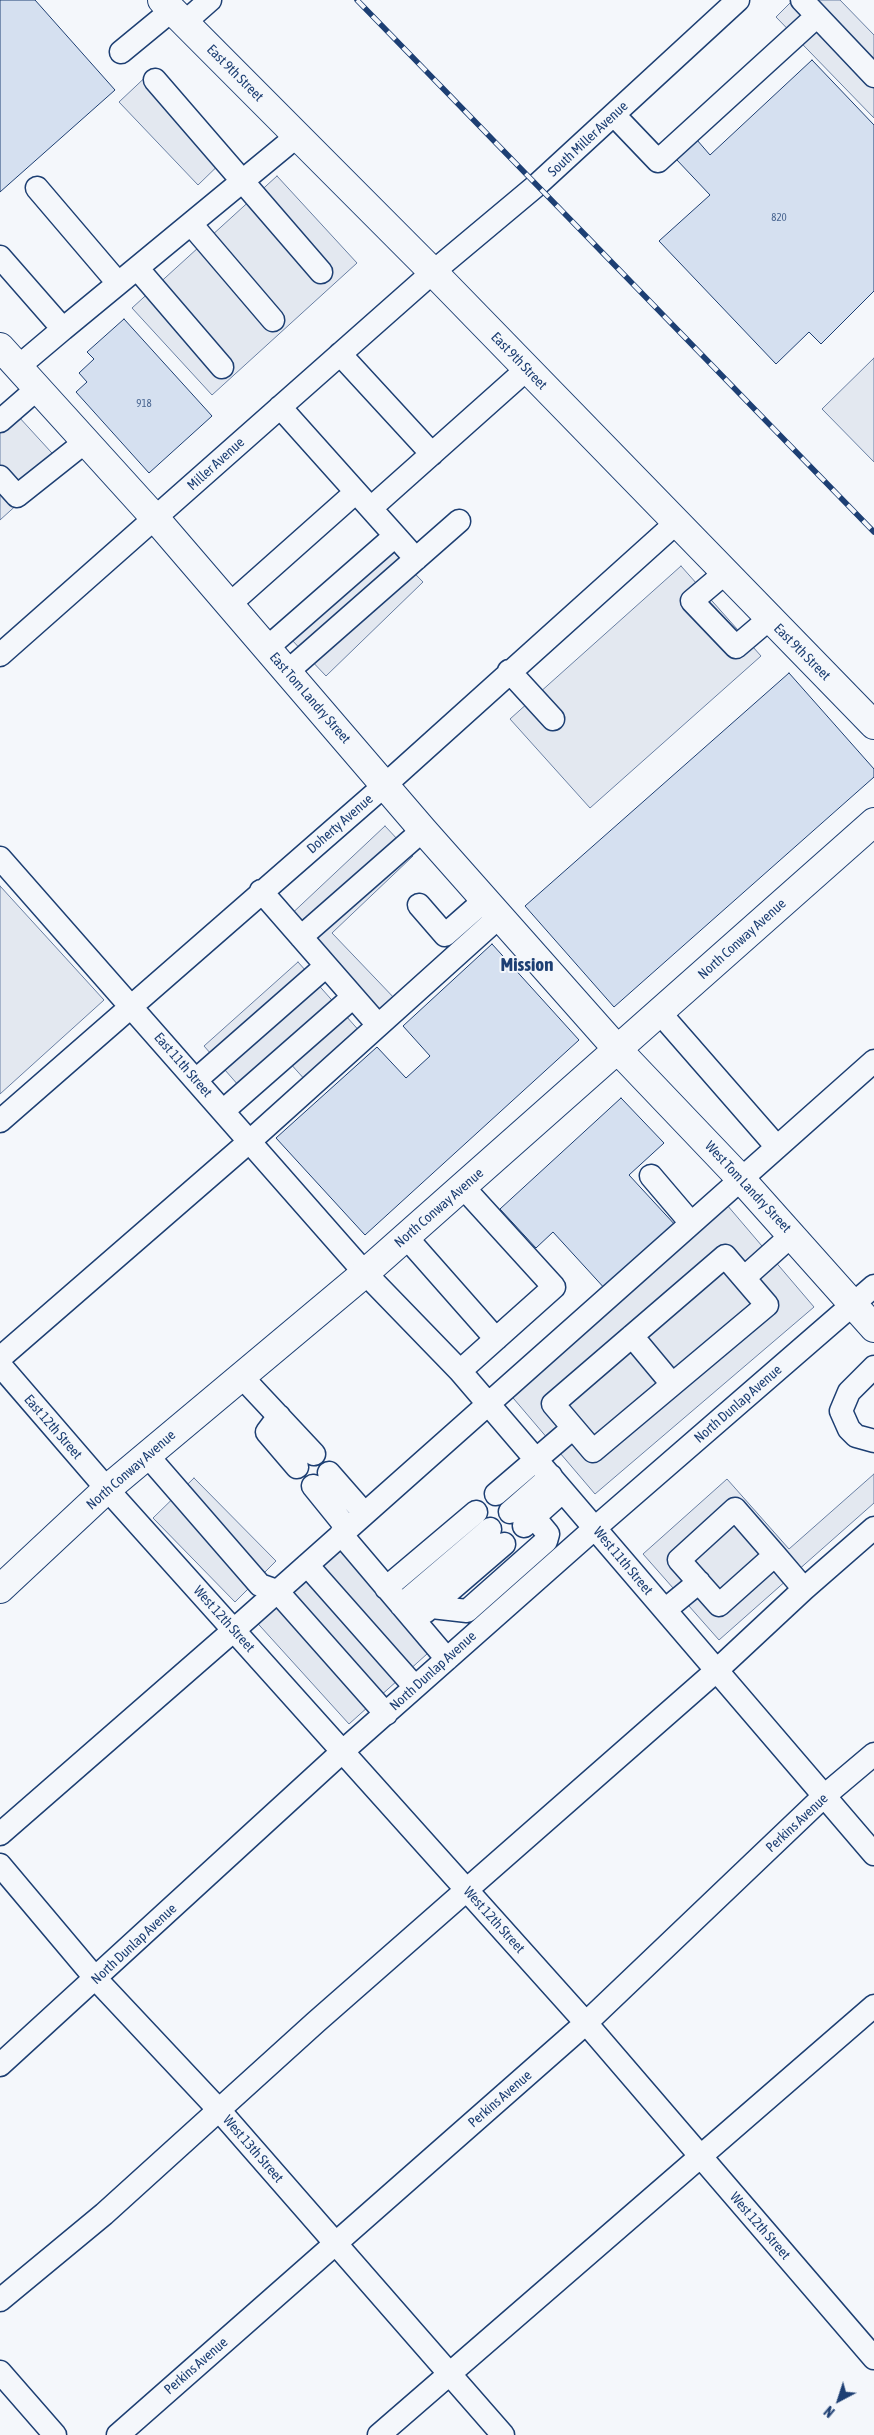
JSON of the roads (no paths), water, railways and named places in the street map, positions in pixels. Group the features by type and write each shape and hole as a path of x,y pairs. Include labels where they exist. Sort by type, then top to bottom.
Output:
{"main road":[{"name":"East 9th Street","path":"173,11 433,272 874,725"},
{"name":"East Tom Landry Street","path":"9,357 155,518 422,830 618,1050"},
{"name":"North Conway Avenue","path":"0,1589 107,1489 366,1273 660,1014 874,822"},
{"name":"West Tom Landry Street","path":"618,1050 741,1179 874,1328"}],"street":[{"path":"121,52 173,11 210,0"},
{"name":"South Miller Avenue","path":"433,272 537,186 738,0"},
{"path":"802,0 874,76"},
{"path":"614,115 658,161 817,16"},
{"path":"155,80 321,272"},
{"path":"9,357 63,329 297,136"},
{"path":"37,188 118,283"},
{"path":"191,224 273,320"},
{"path":"0,257 63,329"},
{"path":"137,268 222,368"},
{"name":"Miller Avenue","path":"0,655 433,272"},
{"path":"340,354 432,454"},
{"path":"230,604 363,500 432,454 527,369"},
{"path":"0,422 38,388"},
{"path":"280,407 416,559"},
{"path":"0,477 17,496 85,442"},
{"path":"287,672 459,521"},
{"name":"Doherty Avenue","path":"0,1121 261,891 385,785 509,671 676,523"},
{"path":"266,648 395,536"},
{"path":"724,573 692,601 736,647 769,619"},
{"path":"509,671 553,719"},
{"path":"301,937 422,830"},
{"name":"East 11th Street","path":"0,858 366,1273"},
{"path":"261,891 378,1025"},
{"path":"419,905 445,935 493,908"},
{"path":"0,1358 250,1141 378,1025 493,908"},
{"path":"196,1080 326,966"},
{"path":"223,1111 353,996"},
{"path":"660,1014 777,1147"},
{"path":"0,1834 234,1630 487,1403 874,1062"},
{"path":"651,1176 691,1223"},
{"path":"460,1371 554,1287 463,1186"},
{"path":"744,1278 792,1235"},
{"path":"406,1237 496,1339"},
{"path":"725,1256 744,1278 767,1305 593,1451 553,1404 725,1256"},
{"name":"West 11th Street","path":"366,1273 460,1371 823,1797 874,1854"},
{"name":"North Dunlap Avenue","path":"0,2065 343,1751 595,1528 874,1286"},
{"path":"632,1336 672,1384"},
{"name":"East 12th Street","path":"0,1365 107,1489"},
{"path":"874,1367 849,1392 841,1411 846,1425 856,1436 874,1441"},
{"path":"241,1376 279,1416 305,1461"},
{"path":"496,1494 573,1428"},
{"path":"147,1455 260,1585 277,1591 386,1714"},
{"path":"364,1513 321,1479 344,1531 386,1588 447,1659"},
{"path":"408,1613 432,1607 467,1611 546,1541 548,1534 522,1519 557,1484"},
{"name":"West 12th Street","path":"107,1489 586,2023 874,2358"},
{"path":"775,1555 719,1604 680,1560 735,1509 775,1555 804,1589"},
{"path":"432,1607 490,1528"},
{"path":"386,1588 490,1528"},
{"path":"408,1613 490,1528"},
{"path":"0,2300 104,2214 716,1671 804,1589 874,1528"},
{"path":"307,1565 415,1687"},
{"path":"665,1610 699,1582"},
{"name":"Perkins Avenue","path":"118,2435 586,2023 823,1797 874,1754"},
{"name":"West 13th Street","path":"0,1865 96,1979 219,2110 503,2435"},
{"path":"380,2435 874,2006"},
{"path":"0,2372 56,2435"}],"railway":[{"path":"357,0 874,532"}],"district":[{"name":"Mission","path":"527,965"}]}
